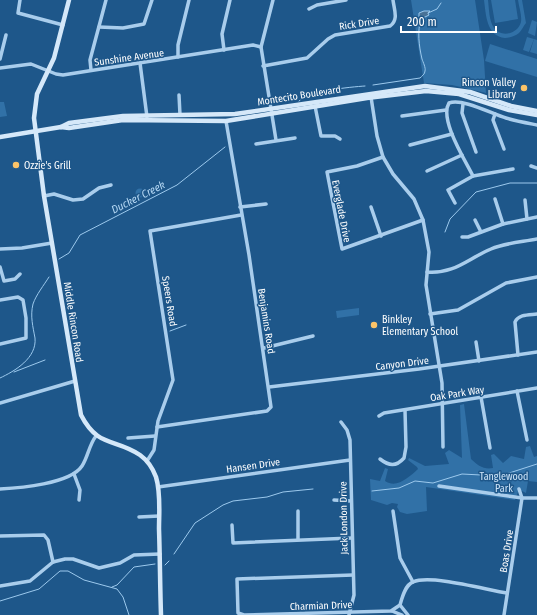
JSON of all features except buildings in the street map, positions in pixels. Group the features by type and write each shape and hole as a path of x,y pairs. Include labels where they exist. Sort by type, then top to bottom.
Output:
{"main road":[{"name":"Middle Rincon Road","path":"69,0 48,71 41,84 35,102 35,131 44,196 75,381 82,415 87,426 96,436 134,452 147,461"},
{"name":"Montecito Boulevard","path":"0,137 61,127 69,123 124,116 226,121 271,111 425,86 470,92 511,106 537,111"},
{"name":"Montecito Boulevard","path":"147,118 180,115 222,115 271,111 409,92 441,92 459,94 509,110 537,115"},
{"path":"147,461 155,476 158,487 161,615"}],"street":[{"path":"20,0 18,13 63,24"},
{"path":"91,70 90,60 106,0"},
{"path":"99,27 123,28 144,24 152,0"},
{"path":"178,57 178,45 189,0"},
{"path":"224,50 222,34 230,0"},
{"path":"273,0 261,47 276,140"},
{"path":"309,9 317,5 346,0"},
{"name":"Rick Drive","path":"263,66 305,59 328,39 335,35 390,26 394,22 395,18 393,0"},
{"path":"0,59 6,35"},
{"name":"Sunshine Avenue","path":"0,68 31,64 63,75 253,45 261,47"},
{"path":"140,63 147,118"},
{"path":"179,95 180,115"},
{"path":"371,97 377,136 383,158 393,174 414,199 423,220 429,252 426,285 439,366 443,447"},
{"path":"473,176 452,134 446,110 451,102 519,122 537,124"},
{"path":"462,104 462,113 476,152"},
{"path":"315,106 321,136 335,136 340,139"},
{"path":"402,116 446,110"},
{"path":"495,114 493,120 504,149"},
{"name":"Benjamins Road","path":"157,427 267,411 271,407 264,348 226,121"},
{"path":"410,145 452,134"},
{"path":"256,144 295,138"},
{"path":"427,171 462,154"},
{"name":"Everglade Drive","path":"383,158 357,166 327,172 342,249 423,220"},
{"path":"531,166 537,168"},
{"path":"455,203 448,190 473,176 513,169"},
{"path":"44,196 54,194 72,200 83,199 99,188 111,185"},
{"path":"495,199 503,224"},
{"path":"525,200 527,219"},
{"path":"240,207 266,204"},
{"path":"371,208 381,236"},
{"name":"Speers Road","path":"147,461 154,450 157,427 173,380 150,231 241,216"},
{"path":"462,237 468,237 503,224 537,217"},
{"path":"475,220 481,232"},
{"path":"427,272 440,273 451,270 491,249 537,239"},
{"path":"0,249 52,244"},
{"path":"0,267 4,281 15,279 20,274"},
{"path":"430,314 458,310 506,283 537,277"},
{"path":"0,300 18,297 23,300 26,318 26,338 0,344"},
{"path":"518,355 515,322 523,316 537,314"},
{"path":"264,348 313,336"},
{"path":"476,342 479,360"},
{"name":"Canyon Drive","path":"269,387 537,352"},
{"path":"0,403 75,381"},
{"name":"Oak Park Way","path":"380,416 384,413 537,388"},
{"path":"518,391 526,440"},
{"path":"481,397 490,448"},
{"path":"380,458 389,465 395,465 404,458 406,447 405,410"},
{"name":"Jack London Drive","path":"341,422 347,430 350,440 354,595 350,613"},
{"path":"0,489 24,487 55,481 74,474 82,467 96,436"},
{"path":"128,438 155,436"},
{"name":"Hansen Drive","path":"158,487 350,460"},
{"path":"74,474 80,490 79,500"},
{"path":"439,486 522,498 537,498"},
{"name":"Boas Drive","path":"504,615 522,498 519,489"},
{"path":"334,500 351,501"},
{"path":"298,511 298,539"},
{"path":"394,511 400,558 413,582"},
{"path":"139,517 159,516"},
{"path":"232,525 233,543 298,539 352,538"},
{"path":"0,536 44,535 48,540 53,562"},
{"path":"0,586 30,581 53,562 73,559 99,568 120,563 134,555 160,554"},
{"name":"Charmian Drive","path":"353,575 237,579 238,614 391,611 402,615"},
{"path":"408,615 400,606 402,598 410,584 421,580 434,580 507,593"},
{"name":"Charmian Drive","path":"391,611 400,606"}],"green space":[{"path":"411,0 475,0 484,60 486,93 452,85 424,83"},
{"path":"484,0 488,0 492,25 497,31 505,34 513,32 521,22 518,0 522,0 526,23 519,33 512,37 505,38 494,33 488,24"},
{"path":"491,0 515,0 518,19 495,23"},
{"path":"532,20 537,22 535,36 528,33"},
{"path":"527,37 534,39 529,52 523,50"},
{"path":"534,39 537,40 537,54 530,52"},
{"path":"490,44 537,59 537,77 485,61"},
{"path":"0,102 4,102 7,116 0,117"},
{"path":"140,188 145,193 140,198 135,193"},
{"path":"359,308 359,315 337,318 336,311"},
{"name":"Tanglewood Park","path":"464,404 471,459 481,466 493,468 491,455 494,454 503,463 511,456 524,459 526,447 530,446 534,457 537,456 537,482 528,481 526,493 522,491 518,492 515,500 426,487 427,511 407,514 400,512 397,507 398,504 392,503 387,505 371,500 370,479 380,481 385,468 388,469 385,481 394,484 403,481 418,469 408,460 409,458 425,466 449,464 445,453 449,450 462,458 460,405"}],"shaded area":[{"path":"430,11 428,13 429,15 421,19 419,17 419,13"}],"waterway":[{"name":"Ducker Creek","path":"428,13 437,9 441,3"},
{"name":"Ducker Creek","path":"373,85 420,78 424,74 425,68 419,39 421,19"},
{"name":"Ducker Creek","path":"299,101 320,92 365,86"},
{"name":"Ducker Creek","path":"59,259 69,253 80,235 177,185 225,147"},
{"path":"445,232 450,219 476,192 510,183 537,183"},
{"name":"Ducker Creek","path":"0,378 18,368 29,358 32,352 35,345 32,308 38,294 49,277"},
{"path":"170,331 186,325"},
{"path":"14,372 45,360"},
{"path":"372,491 399,488 415,481 433,483 462,474 500,476 537,464"},
{"path":"174,554 195,523 223,505 233,501 267,497 283,492 313,489"},
{"path":"165,565 169,561"},
{"path":"112,587 117,585 134,567 155,564"},
{"path":"0,601 39,589 60,571 68,571 84,580 117,589 123,597 129,615"}],"place":[{"name":"Rincon Valley Library","path":"524,88"},
{"name":"Ozzie's Grill","path":"16,165"},
{"name":"Binkley Elementary School","path":"374,325"}]}
